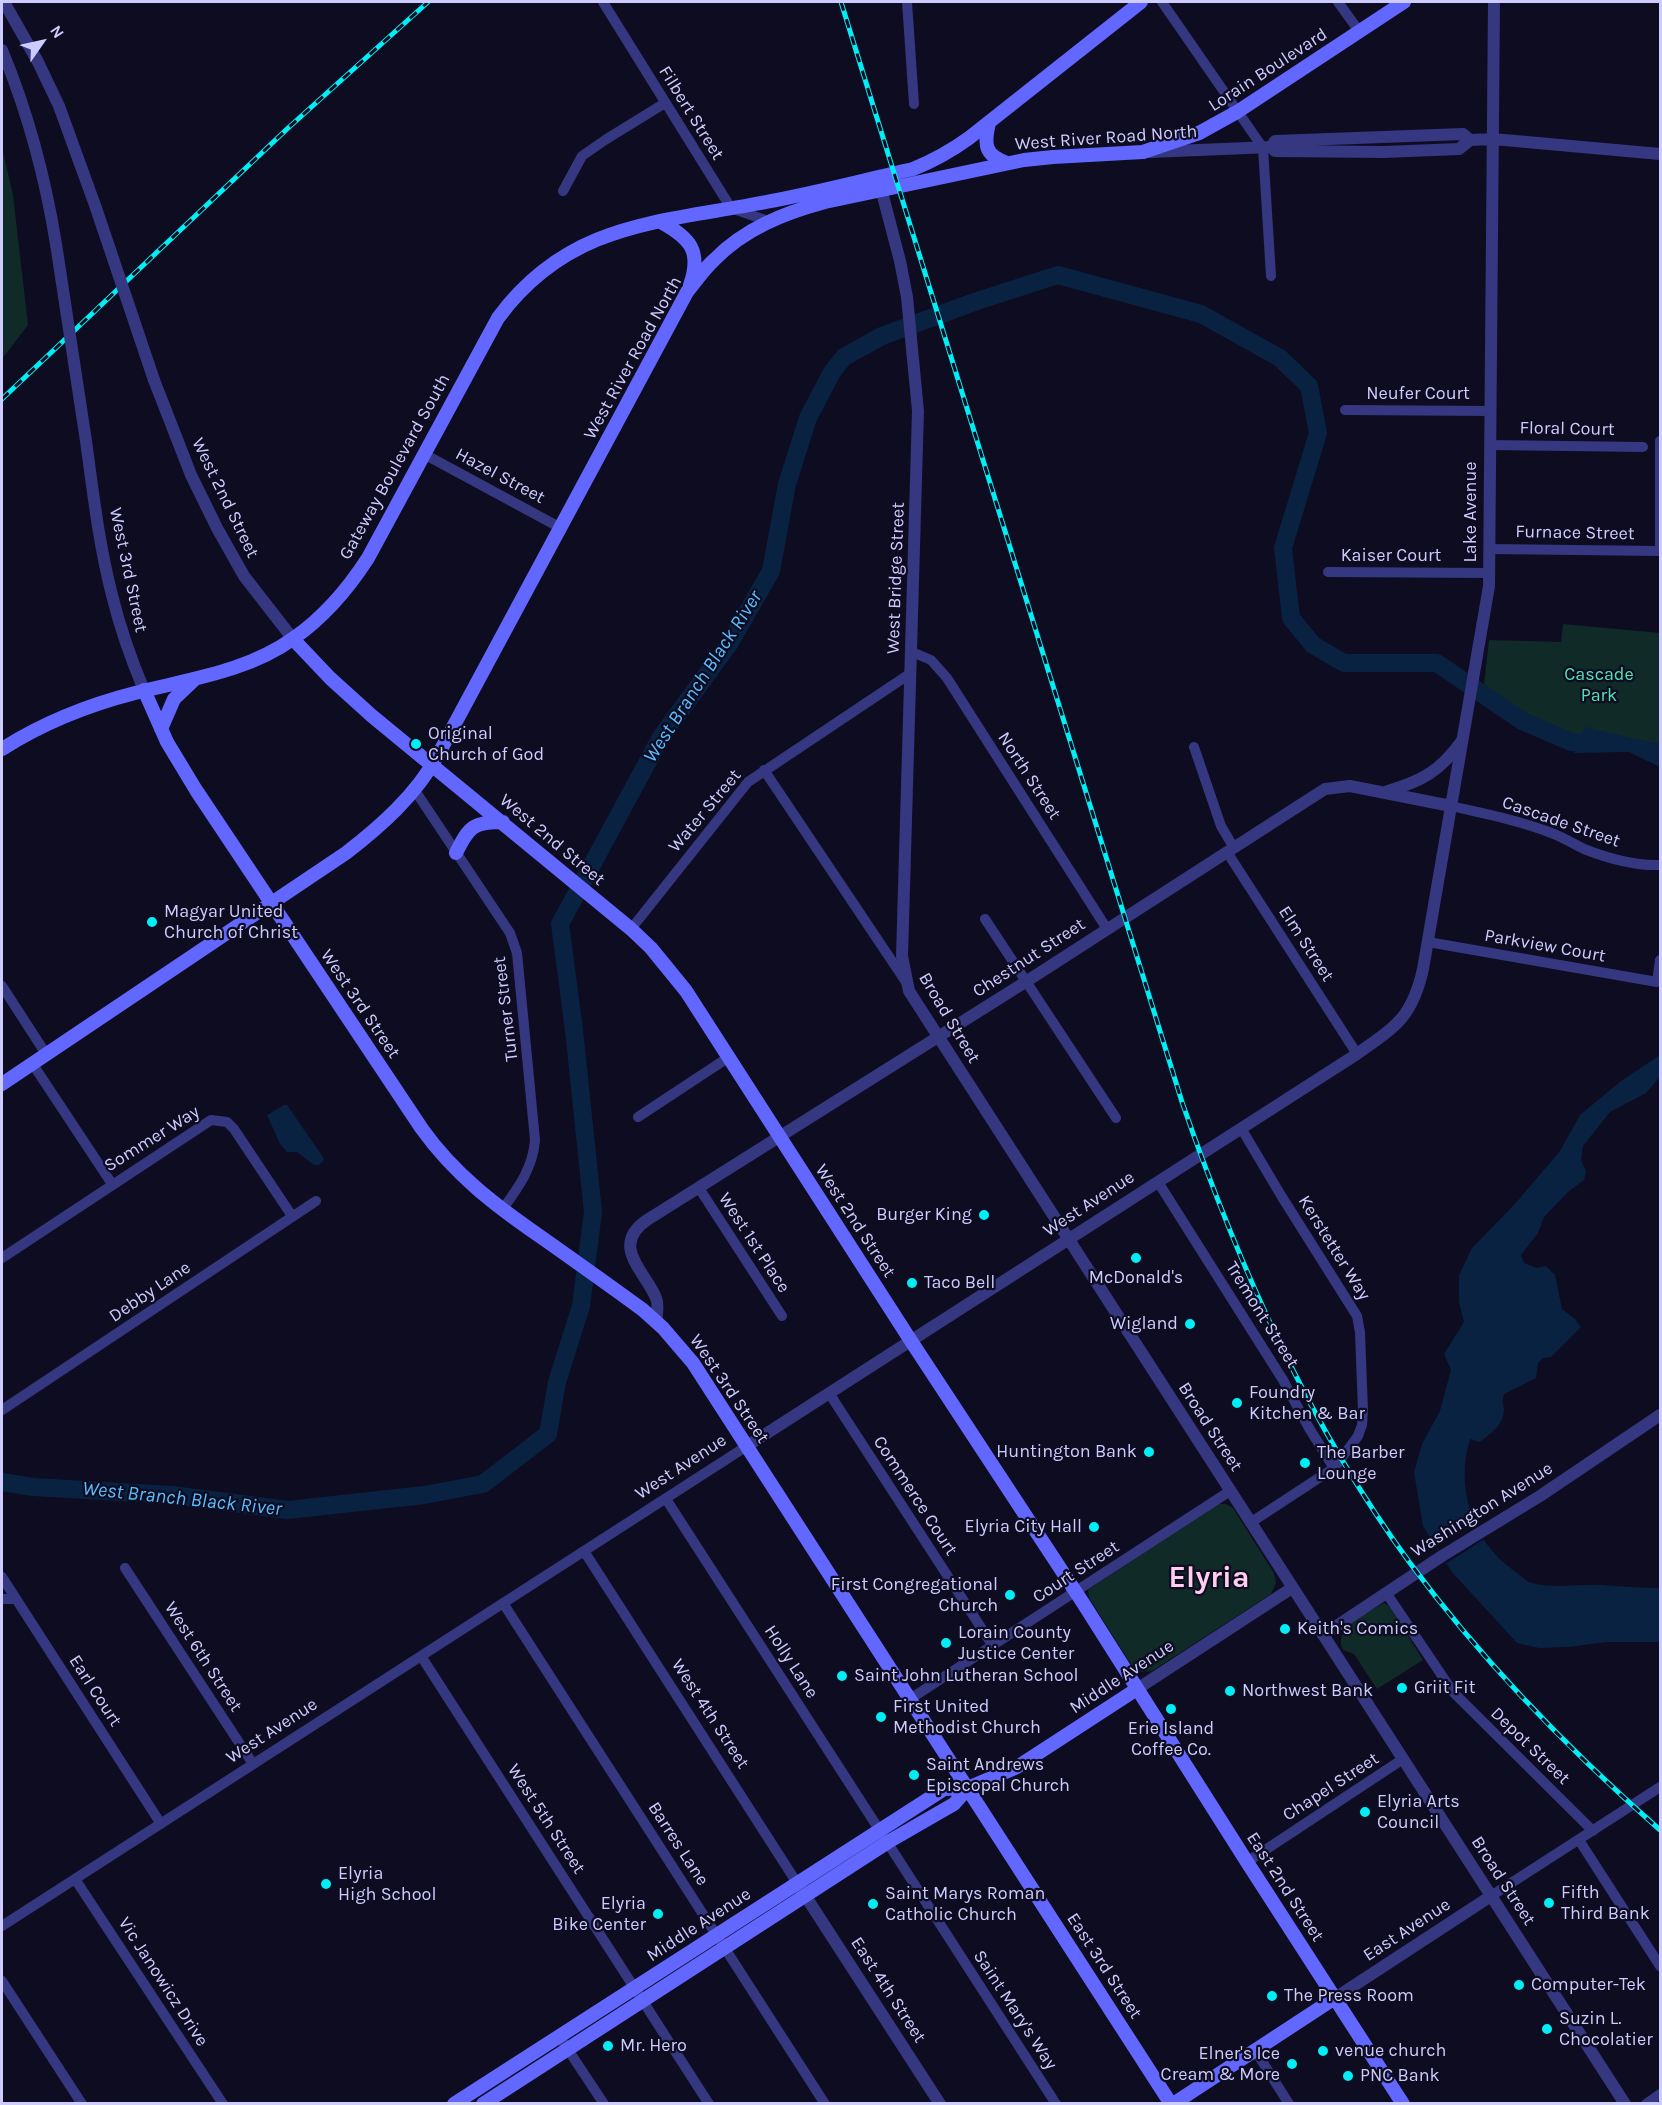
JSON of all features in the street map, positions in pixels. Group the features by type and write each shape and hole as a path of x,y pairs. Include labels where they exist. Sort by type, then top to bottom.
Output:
{"main road":[{"path":"880,184 948,153 1141,2"},
{"name":"Lorain Boulevard","path":"1143,152 1198,134 1237,112 1404,2"},
{"path":"989,123 987,146 995,158 1007,163"},
{"name":"West River Road North","path":"2,1084 368,836 414,789 433,764 687,292 723,251 748,232 768,221 880,184 1053,157 1143,152"},
{"name":"Gateway Boulevard South","path":"2,749 34,730 98,703 196,679 247,663 293,639 326,611 368,558 498,318 522,288 550,264 582,245 617,231 731,208 880,184"},
{"path":"661,222 690,243 696,257 695,272 687,292"},
{"name":"West 2nd Street","path":"293,639 355,701 631,929 673,974 781,1136 1137,1689"},
{"path":"161,729 174,699 196,679"},
{"name":"West 3rd Street","path":"144,690 161,729 196,790 427,1136 456,1170 502,1210 656,1321 683,1350 700,1372 968,1788"},
{"path":"456,853 465,834 474,826 488,822 503,822"},
{"name":"Middle Avenue","path":"483,2103 805,1896 944,1789 968,1788 980,1780 1017,1767 1137,1689"},
{"name":"East 2nd Street","path":"1137,1689 1403,2103"},
{"name":"East 3rd Street","path":"968,1788 1172,2103"},
{"name":"Middle Avenue","path":"454,2103 797,1883 884,1837"},
{"name":"East Avenue","path":"1172,2103 1335,1998"}],"street":[{"name":"West 2nd Street","path":"4,2 38,62 59,106 154,380 191,475 244,576 293,639"},
{"name":"Filbert Street","path":"603,2 664,104 731,208"},
{"path":"907,2 914,104"},
{"path":"1162,2 1237,112 1267,147 1271,276"},
{"path":"1338,2 1359,31"},
{"name":"Lake Avenue","path":"1405,1014 1417,992 1428,942 1489,586 1494,2"},
{"name":"West 3rd Street","path":"2,50 27,114 50,204 100,536 111,594 127,648 144,690"},
{"path":"563,191 582,156 664,104"},
{"name":"West River Road North","path":"1143,152 1267,147 1275,151 1432,151 1459,149 1470,140 1492,139 1660,154"},
{"name":"West Bridge Street","path":"880,184 907,297 918,411 902,956 907,984"},
{"path":"731,208 768,221"},
{"name":"Neufer Court","path":"1345,410 1490,411"},
{"path":"1660,441 1660,551"},
{"name":"Floral Court","path":"1490,445 1643,447"},
{"name":"Hazel Street","path":"424,454 559,527"},
{"name":"Furnace Street","path":"1489,549 1660,551"},
{"name":"Kaiser Court","path":"1328,572 1489,573"},
{"name":"North Street","path":"912,652 931,660 947,678 1107,929"},
{"name":"Water Street","path":"631,929 745,785 764,770 911,673"},
{"path":"1384,792 1414,784 1428,775 1449,758 1464,738"},
{"name":"Elm Street","path":"1194,747 1230,850 1357,1054"},
{"name":"Broad Street","path":"764,770 907,984 914,1000 1625,2103"},
{"name":"Chestnut Street","path":"656,1321 657,1298 633,1260 631,1249 632,1238 641,1224 1027,981 1325,789 1350,786 1451,806"},
{"name":"Turner Street","path":"414,789 510,933 517,953 535,1140 527,1172 502,1210"},
{"name":"Cascade Street","path":"1451,806 1555,834 1584,849 1614,858 1648,866 1660,865"},
{"path":"985,919 1116,1118"},
{"name":"Parkview Court","path":"1428,942 1657,982 1660,960"},
{"path":"2,986 46,1054"},
{"name":"West Avenue","path":"2,1926 1357,1054 1393,1029 1405,1014"},
{"path":"638,1117 729,1057"},
{"path":"32,1064 112,1184"},
{"name":"Sommer Way","path":"2,1258 211,1120 224,1121 234,1128 292,1216"},
{"name":"Kerstetter Way","path":"1241,1128 1359,1322 1363,1382 1362,1425 1358,1436 1334,1468 1250,1523"},
{"name":"Tremont Street","path":"1158,1182 1283,1380 1334,1468"},
{"name":"West 1st Place","path":"699,1188 782,1316"},
{"name":"Debby Lane","path":"2,1410 316,1201"},
{"name":"Commerce Court","path":"829,1393 993,1646"},
{"name":"Washington Avenue","path":"1323,1635 1660,1415"},
{"name":"Court Street","path":"910,1699 1230,1491"},
{"name":"Holly Lane","path":"666,1498 884,1837"},
{"name":"West 4th Street","path":"584,1551 805,1896"},
{"name":"West 6th Street","path":"125,1568 253,1764"},
{"name":"Earl Court","path":"2,1577 160,1824"},
{"name":"Middle Avenue","path":"1137,1689 1292,1588"},
{"name":"Depot Street","path":"1387,1594 1453,1692 1593,1830"},
{"path":"2,1599 16,1599"},
{"name":"Barres Lane","path":"503,1603 825,2103"},
{"name":"West 5th Street","path":"421,1656 709,2103"},
{"name":"Chapel Street","path":"1247,1862 1403,1759"},
{"name":"East Avenue","path":"1335,1998 1660,1787"},
{"name":"Saint Mary's Way","path":"884,1837 1056,2103"},
{"path":"1579,1840 1660,1966"},
{"name":"Vic Janowicz Drive","path":"75,1879 223,2103"},
{"name":"East 4th Street","path":"805,1896 940,2103"},
{"path":"2,1981 81,2103"},
{"path":"559,2036 604,2103"},
{"path":"1256,2050 1289,2103"},
{"path":"1646,2103 1660,2094"}],"green space":[{"path":"2,147 13,195 28,325 2,359"},
{"name":"Cascade Park","path":"1563,624 1660,633 1660,756 1610,744 1571,742 1522,721 1483,694 1489,640 1561,642"},
{"path":"1217,1504 1226,1504 1233,1508 1274,1573 1276,1583 1271,1594 1152,1671 1139,1672 1134,1669 1089,1598 1088,1590"},
{"path":"1384,1603 1390,1607 1423,1660 1377,1689 1354,1654 1343,1650 1341,1642 1347,1627 1353,1621"}],"water":[{"path":"1585,727 1660,743 1660,767 1629,752 1574,753"},
{"path":"1660,1055 1660,1077 1646,1093 1610,1112 1583,1146 1581,1160 1586,1171 1584,1180 1568,1192 1544,1217 1538,1233 1521,1255 1524,1263 1537,1268 1546,1266 1555,1275 1562,1309 1581,1327 1551,1357 1543,1358 1538,1363 1536,1378 1504,1394 1503,1415 1499,1424 1480,1442 1470,1439 1465,1475 1470,1511 1477,1528 1499,1558 1527,1581 1549,1586 1601,1585 1660,1588 1660,1642 1606,1642 1539,1648 1517,1643 1452,1572 1423,1526 1414,1472 1422,1444 1440,1411 1451,1370 1444,1354 1464,1322 1459,1302 1459,1275 1472,1248 1515,1204 1560,1151 1580,1115 1621,1081"},
{"path":"287,1105 323,1157 324,1160 319,1165 314,1165 297,1152 287,1152 280,1144 267,1115"}],"pier":[{"path":"1477,1521 1486,1538 1447,1563 1436,1546"}],"waterway":[{"name":"West Branch Black River","path":"2,1482 33,1487 172,1495 288,1510 424,1495 483,1484 548,1434 557,1382 581,1306 593,1212 574,1030 560,924 661,737 729,644 771,571 787,484 808,418 832,372 844,357 882,336 977,301 1058,275 1201,314 1280,358 1309,386 1318,433 1283,548 1291,618 1313,645 1344,663 1437,663 1522,721 1571,742 1603,743"}],"railway":[{"path":"2,399 287,129 428,2"},
{"path":"841,2 1182,1102 1227,1223 1252,1282 1308,1399 1339,1455 1373,1510 1410,1563 1497,1670 1592,1768 1660,1830"}],"place":[{"name":"Original Church of God","path":"416,744"},
{"name":"Magyar United Church of Christ","path":"152,922"},
{"name":"Burger King","path":"984,1215"},
{"name":"McDonald's","path":"1136,1258"},
{"name":"Taco Bell","path":"912,1283"},
{"name":"Wigland","path":"1190,1324"},
{"name":"Foundry Kitchen & Bar","path":"1237,1403"},
{"name":"Huntington Bank","path":"1149,1452"},
{"name":"The Barber Lounge","path":"1305,1463"},
{"name":"Elyria City Hall","path":"1094,1527"},
{"name":"First Congregational Church","path":"1010,1595"},
{"name":"Keith's Comics","path":"1285,1629"},
{"name":"Lorain County Justice Center","path":"946,1643"},
{"name":"Saint John Lutheran School","path":"842,1676"},
{"name":"Griit Fit","path":"1402,1688"},
{"name":"Northwest Bank","path":"1230,1691"},
{"name":"Erie Island Coffee Co.","path":"1171,1709"},
{"name":"First United Methodist Church","path":"881,1717"},
{"name":"Saint Andrews Episcopal Church","path":"914,1775"},
{"name":"Elyria Arts Council","path":"1365,1812"},
{"name":"Elyria High School","path":"326,1884"},
{"name":"Fifth Third Bank","path":"1549,1903"},
{"name":"Saint Marys Roman Catholic Church","path":"873,1904"},
{"name":"Elyria Bike Center","path":"658,1914"},
{"name":"Computer-Tek","path":"1519,1985"},
{"name":"The Press Room","path":"1272,1996"},
{"name":"Suzin L. Chocolatier","path":"1547,2029"},
{"name":"Mr. Hero","path":"608,2046"},
{"name":"venue church","path":"1323,2051"},
{"name":"Elner's Ice Cream & More","path":"1292,2064"},
{"name":"PNC Bank","path":"1348,2076"}],"district":[{"name":"Elyria","path":"1209,1578"}]}
